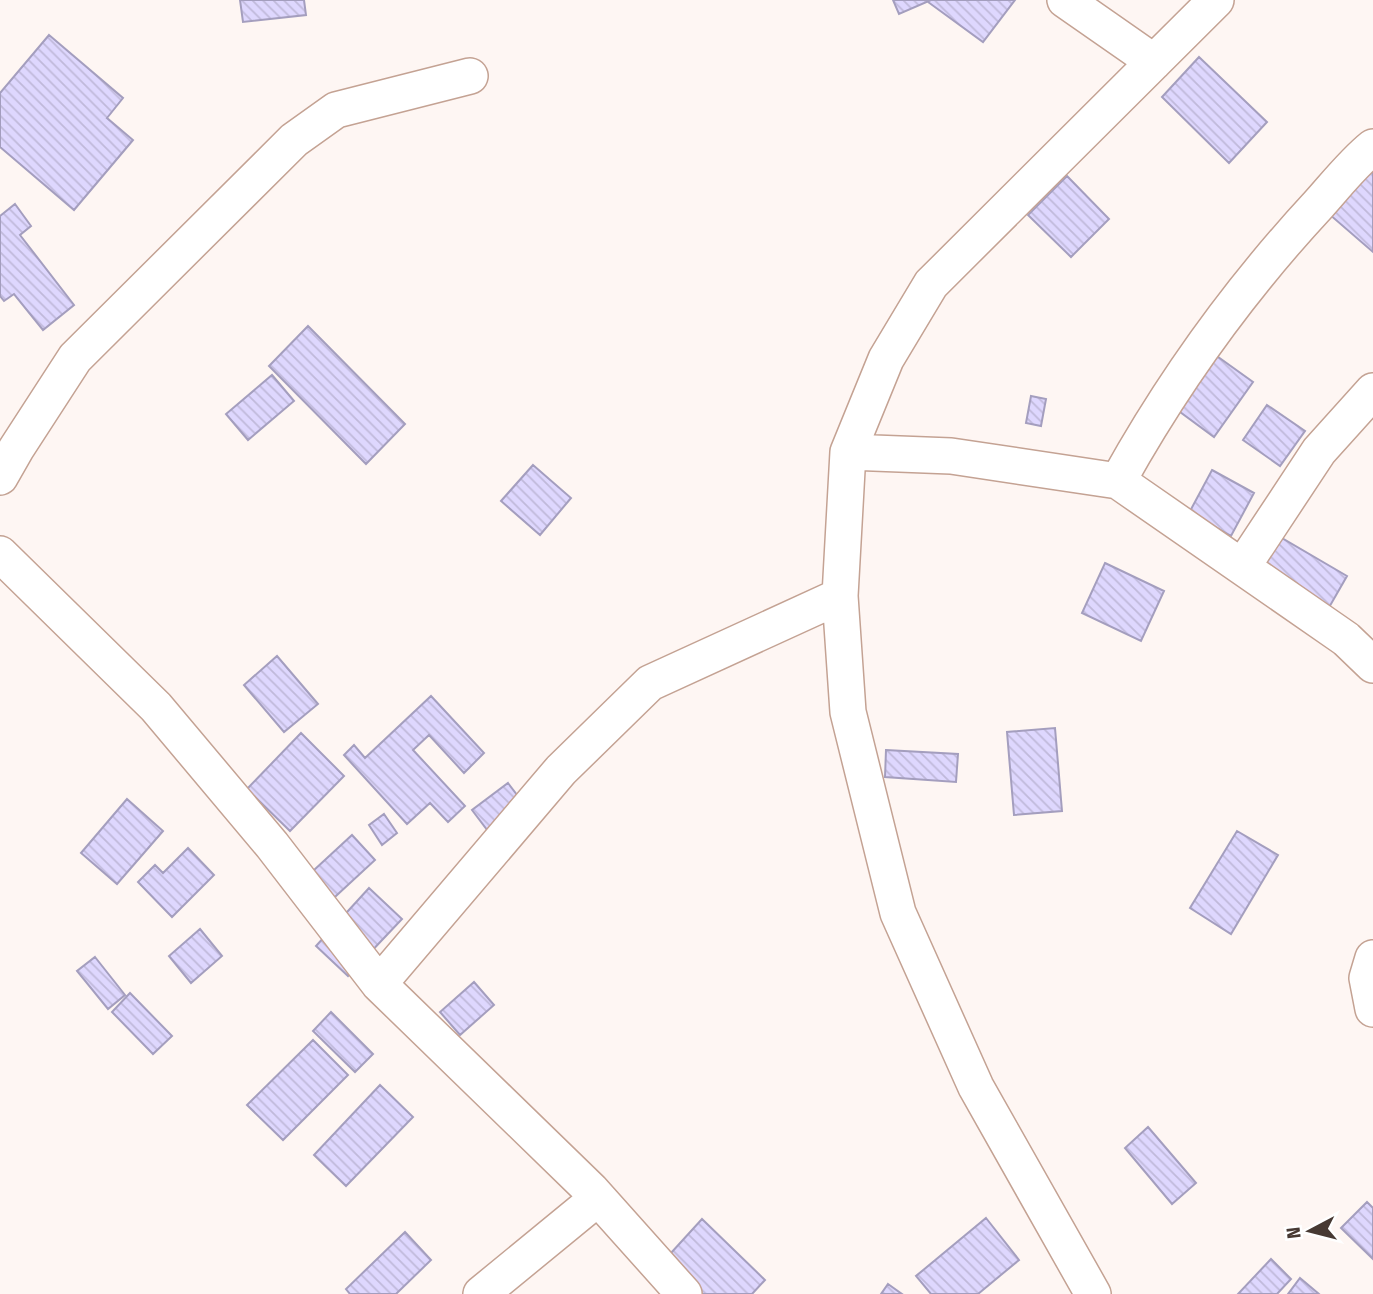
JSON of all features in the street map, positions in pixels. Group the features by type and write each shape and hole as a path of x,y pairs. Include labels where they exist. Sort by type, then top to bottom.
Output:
{"street":[{"path":"1065,0 1154,62"},
{"path":"1093,1294 976,1087 898,914 848,712 840,596 848,452 886,359 931,284 1216,0"},
{"path":"0,477 75,358 294,140 336,110 470,76"},
{"path":"1118,481 1147,430 1230,309 1289,236 1373,147"},
{"path":"1243,566 1319,451 1373,391"},
{"path":"848,452 951,456 1118,481 1346,639 1373,665"},
{"path":"0,554 156,707 272,845 379,984 598,1198 684,1294"},
{"path":"379,984 561,770 650,683 840,596"},
{"path":"1373,958 1367,978 1373,1009"},
{"path":"481,1294 598,1198"}],"building":[{"path":"240,0 304,0 306,15 243,22"},
{"path":"893,0 931,0 899,14"},
{"path":"1015,0 983,42 928,2"},
{"path":"49,35 123,98 107,118 133,140 74,210 0,147 0,93"},
{"path":"1199,57 1267,122 1229,163 1162,97"},
{"path":"1373,161 1373,252 1329,214"},
{"path":"1067,176 1109,219 1071,257 1028,215"},
{"path":"15,204 31,226 20,235 74,305 43,330 14,294 4,301 0,296 0,216"},
{"path":"308,326 405,424 366,464 269,366"},
{"path":"1214,354 1253,382 1214,437 1176,409"},
{"path":"272,375 294,401 248,440 226,414"},
{"path":"1031,396 1046,399 1041,426 1026,423"},
{"path":"1267,405 1305,431 1280,466 1243,440"},
{"path":"533,465 571,498 540,535 501,501"},
{"path":"1212,470 1254,493 1231,536 1189,513"},
{"path":"1270,531 1347,576 1327,611 1250,567"},
{"path":"1105,563 1164,591 1141,641 1082,613"},
{"path":"277,656 318,704 284,732 244,685"},
{"path":"431,696 484,753 464,773 429,735 413,750 465,806 448,822 430,803 407,824 344,755 354,745 365,758"},
{"path":"1055,728 1062,811 1014,815 1007,732"},
{"path":"301,733 344,776 290,831 247,789"},
{"path":"886,750 958,754 956,782 885,777"},
{"path":"508,783 527,808 491,835 472,810"},
{"path":"127,799 163,831 117,884 81,853"},
{"path":"384,814 397,833 382,845 369,825"},
{"path":"1237,831 1278,855 1231,934 1190,908"},
{"path":"352,835 375,860 324,907 301,882"},
{"path":"188,848 214,875 172,917 138,882 155,865 163,873"},
{"path":"369,888 402,919 348,976 316,946"},
{"path":"200,929 222,956 191,983 169,956"},
{"path":"95,957 125,995 108,1009 77,971"},
{"path":"474,982 494,1005 460,1035 440,1012"},
{"path":"130,993 172,1036 153,1054 112,1012"},
{"path":"331,1012 373,1054 355,1072 313,1031"},
{"path":"313,1040 348,1075 283,1140 247,1105"},
{"path":"380,1085 413,1117 346,1186 314,1155"},
{"path":"1148,1127 1196,1183 1172,1204 1125,1148"},
{"path":"1367,1202 1373,1208 1373,1259 1341,1228"},
{"path":"986,1218 1019,1260 978,1294 931,1294 916,1276"},
{"path":"702,1219 765,1280 752,1294 690,1294 660,1265"},
{"path":"405,1232 431,1260 396,1294 350,1294 346,1289"},
{"path":"1271,1259 1291,1279 1277,1294 1238,1294"},
{"path":"1300,1278 1319,1294 1288,1294"},
{"path":"888,1284 902,1294 881,1294"}]}
